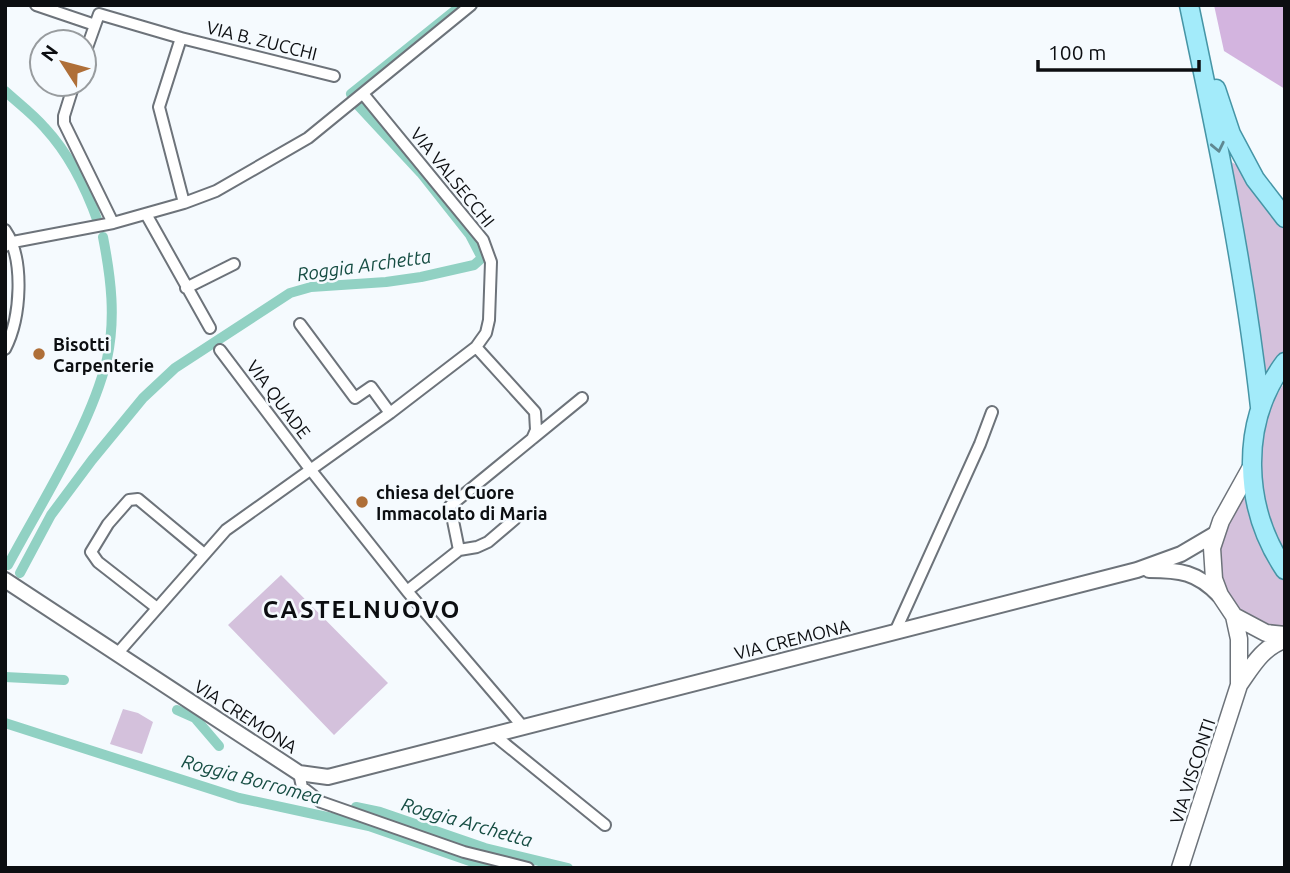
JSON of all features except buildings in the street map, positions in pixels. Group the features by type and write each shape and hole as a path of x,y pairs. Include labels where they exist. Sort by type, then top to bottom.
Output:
{"main road":[{"path":"1189,5 1224,172 1255,353 1259,407 1251,467 1260,520 1273,553 1285,570"},
{"path":"1195,32 1231,134 1255,179 1285,218"},
{"path":"1259,407 1285,362"},
{"path":"1239,685 1239,639 1234,616 1220,595 1212,562 1215,534 1251,467"},
{"path":"1234,616 1266,633 1285,637"},
{"path":"1239,685 1258,658 1285,637"},
{"name":"VIA VISCONTI","path":"1180,868 1239,685"}],"street":[{"name":"VIA B. ZUCCHI","path":"36,5 95,25 99,14 181,38 334,76"},
{"path":"9,244 113,223 216,191 308,138 471,5"},
{"name":"VIA B. ZUCCHI","path":"181,38 159,107 184,203"},
{"path":"70,98 64,123 113,223"},
{"name":"VIA VALSECCHI","path":"117,654 226,530 390,413 476,347 486,333 491,262 482,240 358,99"},
{"path":"146,214 210,328"},
{"path":"5,230 17,268 17,307 5,349"},
{"path":"186,288 234,264"},
{"path":"300,324 355,398 371,387 390,413"},
{"path":"476,347 535,412 536,430 531,441"},
{"name":"VIA QUADE","path":"220,349 310,469 407,591 524,728"},
{"path":"459,551 450,506 582,398"},
{"path":"895,632 992,412"},
{"path":"157,608 92,555 92,548 122,508 129,500 138,499 203,553"},
{"path":"407,591 459,551 488,542 515,519"},
{"name":"VIA CREMONA","path":"11,583 299,773 328,778 1137,570 1181,554 1215,534"},
{"name":"VIA CREMONA","path":"1137,570 1185,572 1207,583 1220,595"},
{"path":"494,735 605,825"},
{"path":"299,773 302,787 321,802 464,852 528,868"}],"shaded area":[{"path":"1214,5 1285,5 1285,89 1224,51"},
{"path":"1230,161 1238,166 1285,231 1285,350 1266,371 1263,371"},
{"path":"1285,382 1285,558 1263,491 1261,447 1272,403"},
{"path":"1243,497 1248,503 1266,557 1285,582 1285,629 1280,630 1249,619 1232,604 1222,582 1218,558 1221,535"},
{"path":"281,575 388,683 334,735 228,625"},
{"path":"123,709 138,713 153,722 142,754 110,744"}],"waterway":[{"name":"Roggia Archetta","path":"20,573 51,515 92,460 143,398 175,368 290,293 311,287 421,277 474,265 482,258 470,235 421,173 356,103 351,94 462,5"},
{"name":"Roggia Borromea","path":"5,91 40,123 62,149 82,184 98,222"},
{"name":"Roggia Borromea","path":"8,565 50,490 100,385 111,328 111,298 103,237"},
{"name":"Roggia Archetta","path":"5,677 64,680"},
{"name":"Roggia Archetta","path":"177,710 195,718 219,746"},
{"name":"Roggia Borromea","path":"5,723 239,798 369,826 490,868"},
{"name":"Roggia Archetta","path":"356,807 380,812 485,848 568,868"}],"place":[{"name":"Bisotti Carpenterie","path":"39,354"},
{"name":"chiesa del Cuore Immacolato di Maria","path":"362,502"}],"district":[{"name":"CASTELNUOVO","path":"362,609"}]}
